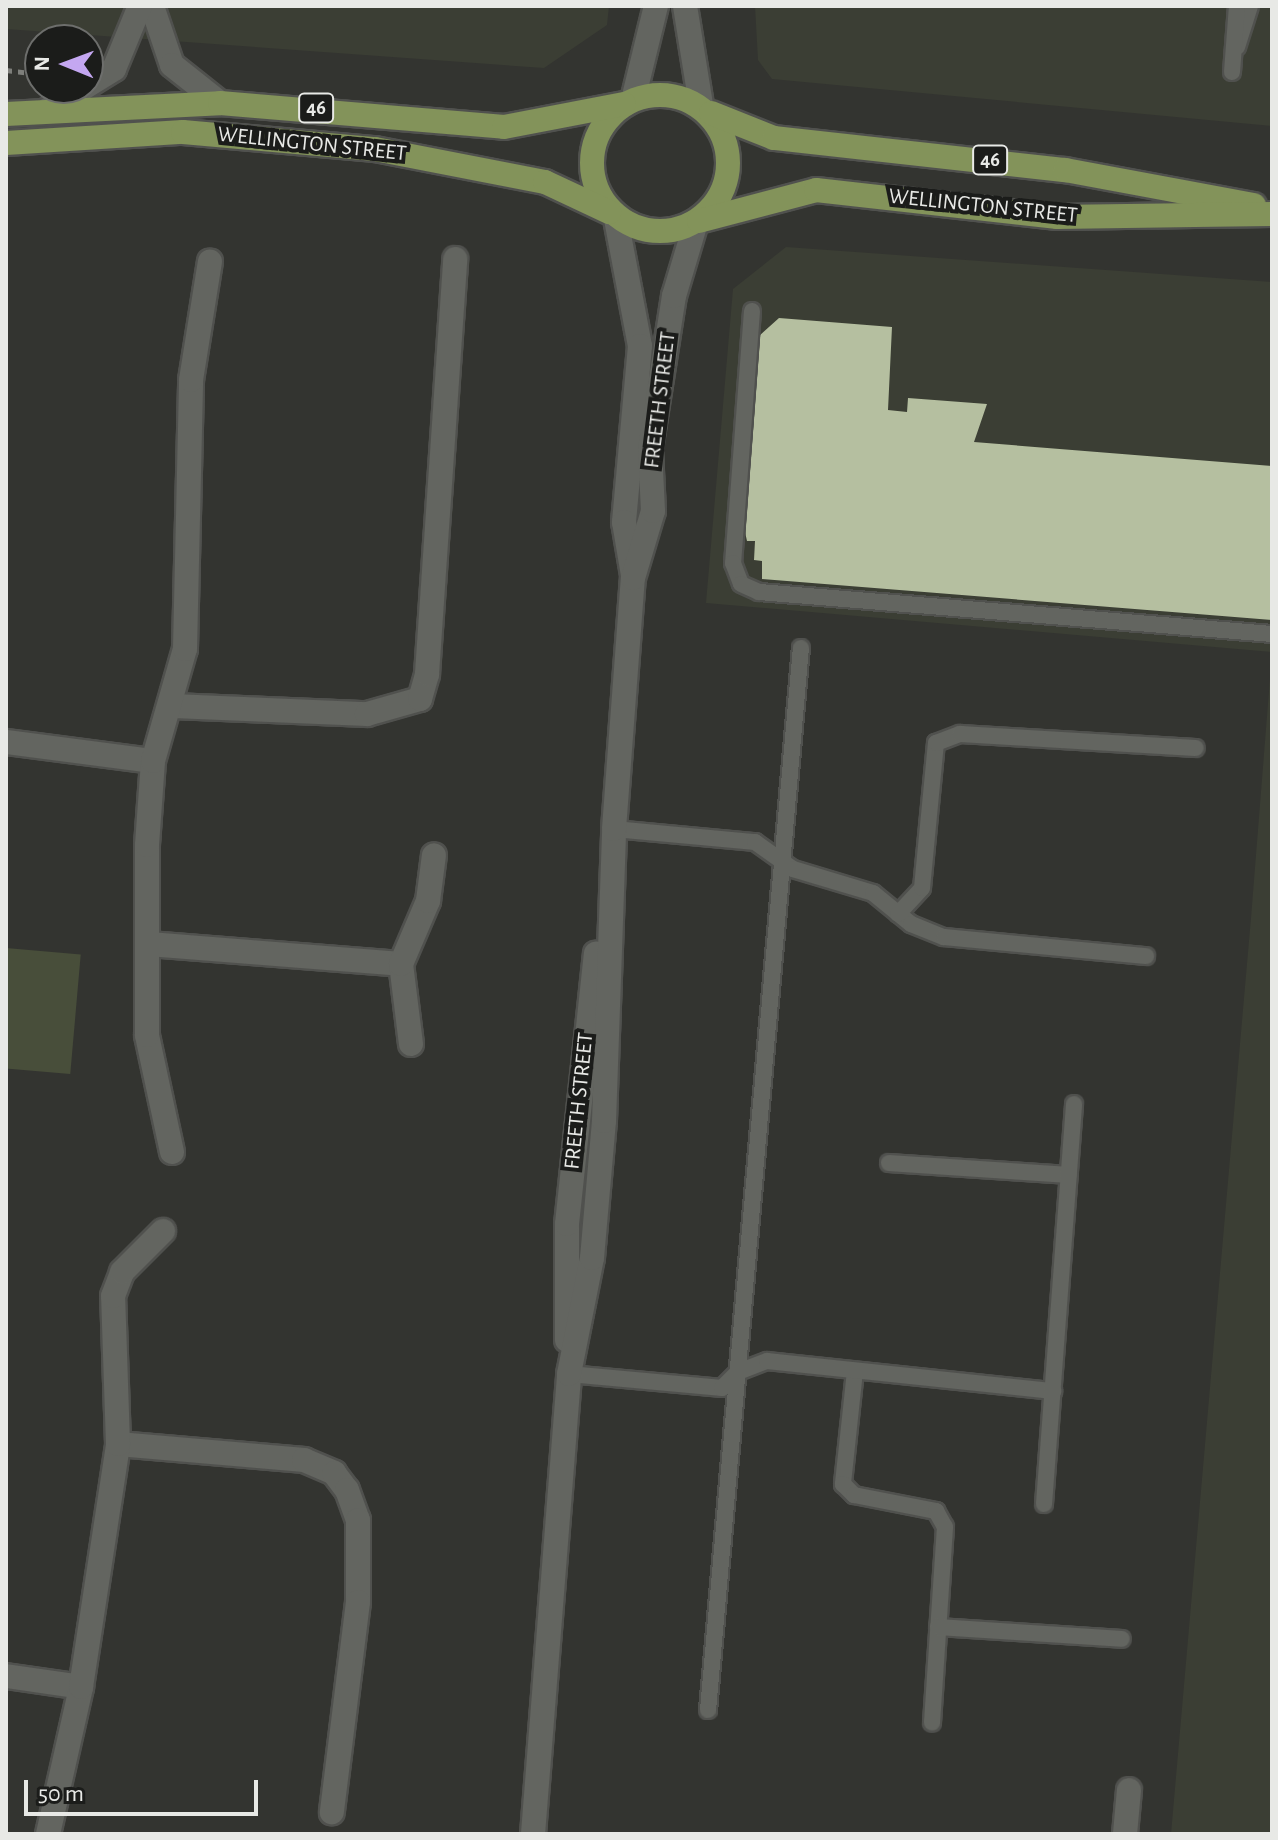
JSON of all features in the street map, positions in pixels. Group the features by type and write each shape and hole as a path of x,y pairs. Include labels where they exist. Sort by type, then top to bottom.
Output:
{"main road":[{"name":"46","path":"6,114 220,103 504,127 671,92 706,109"},
{"path":"612,215 598,185 597,152 629,100"},
{"path":"698,222 716,194 724,159 706,109"},
{"name":"WELLINGTON STREET","path":"706,109 774,138 1065,170 1272,208"},
{"name":"WELLINGTON STREET","path":"6,143 183,132 375,149 545,182 612,215"},
{"name":"WELLINGTON STREET","path":"698,222 816,190 1057,217 1272,214"},
{"name":"46","path":"612,215 656,234 698,222"}],"street":[{"path":"46,111 114,69 140,6"},
{"path":"152,6 172,65 220,103"},
{"path":"629,100 656,6"},
{"path":"685,6 706,109"},
{"name":"FREETH STREET","path":"612,215 640,346 624,522 633,578"},
{"name":"FREETH STREET","path":"569,1374 595,1226 614,829 633,578 653,511 650,449 674,296 698,222"},
{"path":"173,706 367,714 420,699 455,259"},
{"path":"172,1152 147,1035 153,761 173,706 190,556 191,380 210,262"},
{"path":"6,742 153,761"},
{"name":"FREETH STREET","path":"533,1834 569,1374 567,1224 614,829"},
{"path":"411,1044 401,964 428,901 434,855"},
{"path":"148,944 401,964"},
{"path":"567,1224 595,1226"},
{"path":"48,1834 81,1687 118,1444 113,1296 122,1272 163,1231"},
{"path":"118,1444 304,1460 334,1473 347,1490 358,1520 358,1602 332,1812"},
{"path":"6,1676 81,1687"},
{"path":"1125,1834 1129,1790"}],"lane":[{"path":"1232,72 1237,6"},
{"path":"1234,51 1248,29 1250,6"},
{"path":"752,311 733,563 741,584 759,592 1272,634"},
{"path":"708,1710 801,648"},
{"path":"898,914 922,888 936,743 960,734 1196,748"},
{"path":"614,829 755,842 783,856 793,869 830,875 944,937 1146,956"},
{"path":"1044,1504 1074,1104"},
{"path":"889,1163 1069,1175"},
{"path":"569,1374 722,1388 738,1372 767,1361 1053,1391"},
{"path":"855,1371 843,1484 854,1495 936,1511 945,1527 932,1723"},
{"path":"938,1627 1122,1639"}],"shaded area":[{"path":"6,6 609,6 607,25 544,68 104,36 104,24 24,24 24,30 6,29"},
{"path":"755,6 1272,6 1272,126 772,79 758,60"},
{"path":"786,247 1272,282 1272,652 706,603 733,289"},
{"path":"1272,653 1272,1834 1171,1834 1251,918"}],"green space":[{"path":"6,948 81,955 70,1074 6,1068"}],"building":[{"path":"779,318 892,327 888,410 907,412 908,398 987,404 974,442 1272,466 1272,620 762,579 762,561 754,560 755,541 747,541 743,523 759,336"}]}
